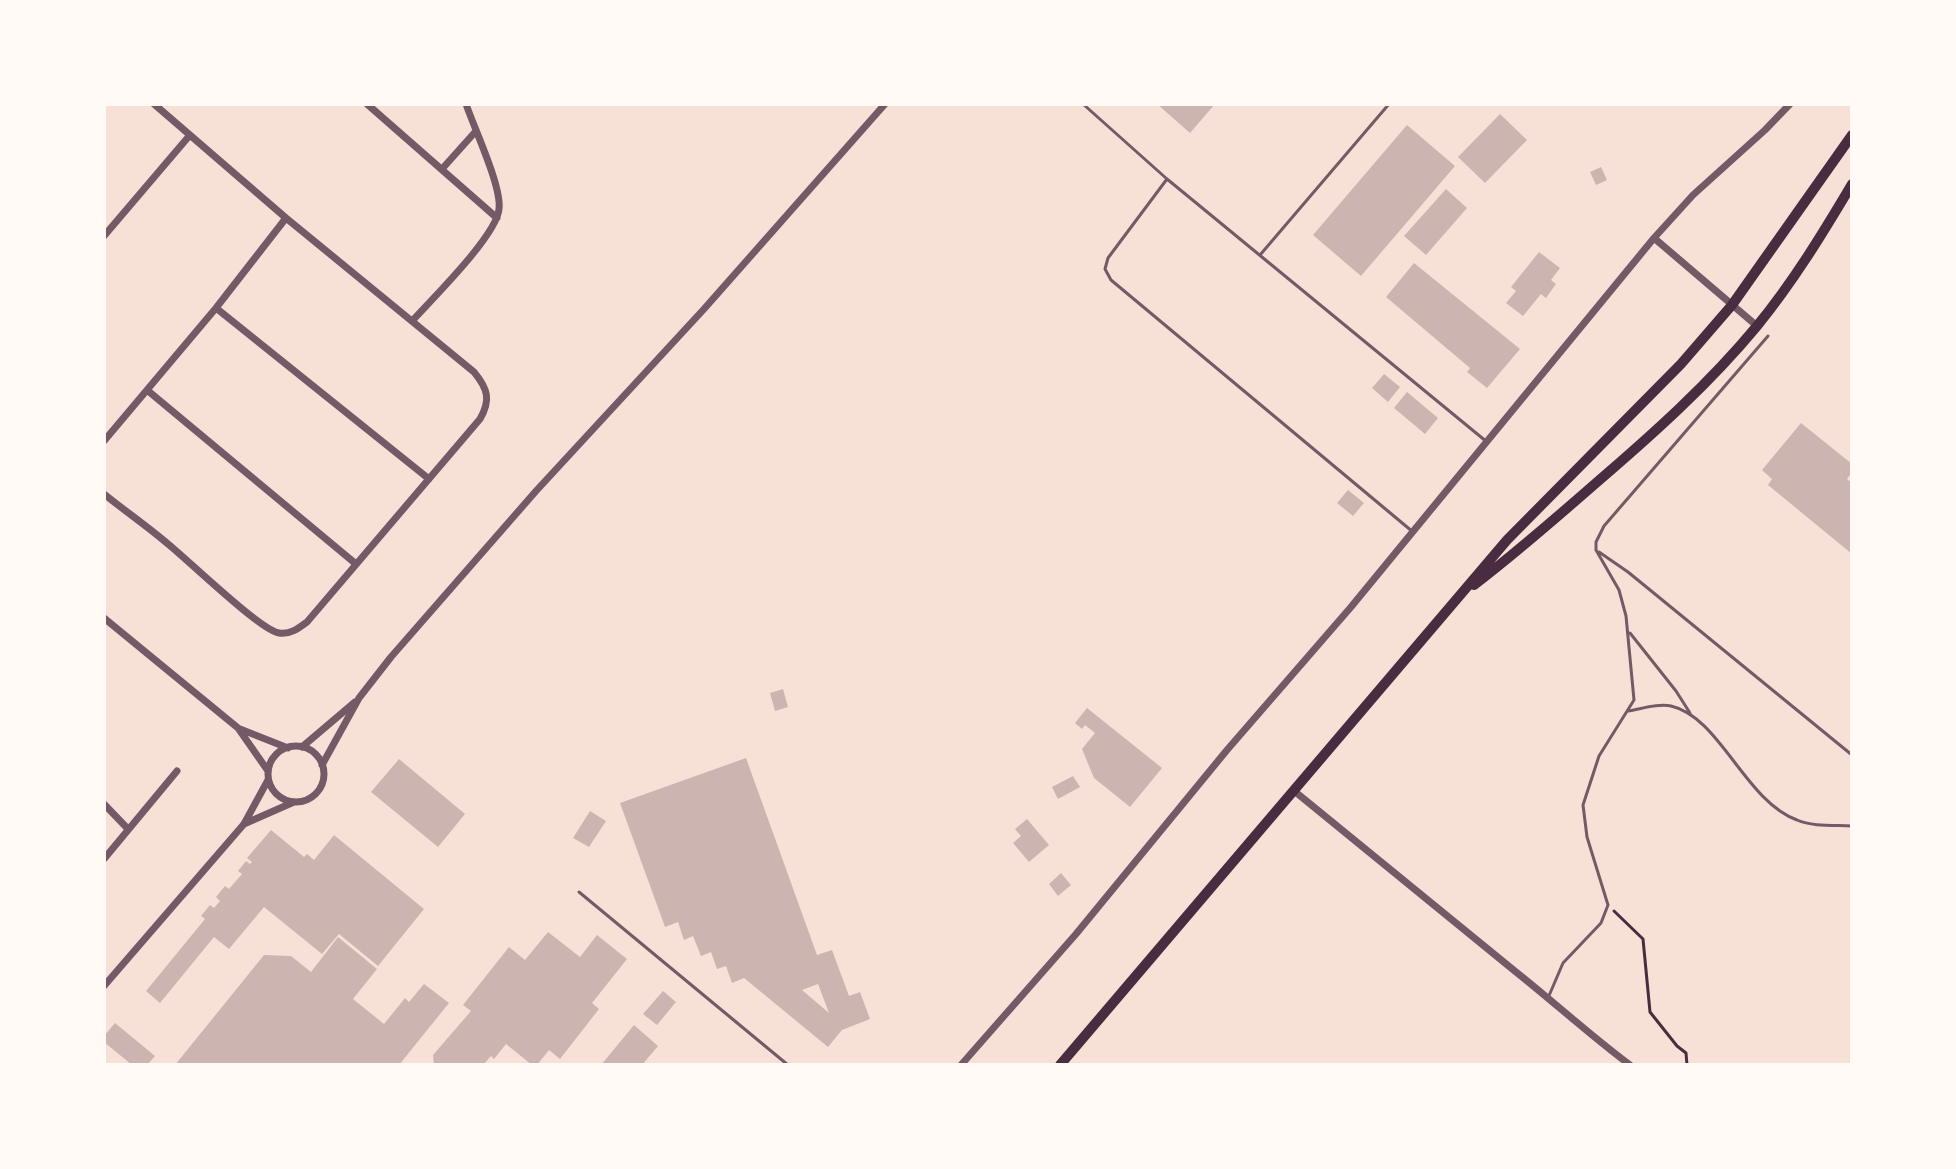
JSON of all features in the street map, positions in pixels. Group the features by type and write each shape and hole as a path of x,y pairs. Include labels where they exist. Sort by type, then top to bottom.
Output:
{"main road":[{"path":"1060,1065 1454,601 1548,497 1681,364 1732,305 1852,135"},
{"path":"1454,601 1523,548 1660,428 1757,326 1798,270 1852,184"}],"street":[{"path":"104,494 275,633 284,634 307,622 480,419 489,400 488,392 474,372 286,218 154,104"},
{"path":"367,104 497,218"},
{"path":"413,320 485,237 497,218 499,200 466,104"},
{"path":"302,747 359,698 536,491 704,309 885,104"},
{"path":"961,1065 1076,934 1227,750 1413,532 1654,238 1693,195 1790,104"},
{"path":"442,169 476,131"},
{"path":"104,236 190,135"},
{"path":"104,441 216,308 286,218"},
{"path":"1654,238 1757,326"},
{"path":"216,308 429,479"},
{"path":"147,390 356,564"},
{"path":"104,618 238,728 288,748 310,750 322,765 323,774 318,790 311,797 244,824"},
{"path":"322,765 359,698"},
{"path":"238,728 278,796 294,802"},
{"path":"104,986 244,824 276,755 288,748"},
{"path":"104,859 177,771"},
{"path":"1293,790 1630,1065"},
{"path":"104,804 128,829"}],"lane":[{"path":"1083,104 1167,179 1487,442"},
{"path":"1260,255 1389,104"},
{"path":"1167,179 1108,258 1105,269 1111,280 1413,532"},
{"path":"1548,998 1563,963 1601,923 1608,905 1587,837 1583,805 1599,756 1634,700 1628,630 1619,590 1596,550 1596,542 1604,526 1768,336"},
{"path":"1596,550 1628,572 1852,755"},
{"path":"1628,630 1690,714 1759,793 1785,814 1802,822 1852,826"},
{"path":"1628,711 1663,705 1690,714"},
{"path":"579,892 788,1065"}],"path":[{"path":"1608,905 1643,939 1650,1012 1686,1053 1687,1065"}],"building":[{"path":"1157,104 1215,104 1190,133"},
{"path":"1500,114 1527,140 1485,183 1458,157"},
{"path":"1407,125 1455,166 1361,276 1313,235"},
{"path":"1601,167 1607,180 1596,185 1590,172"},
{"path":"1446,189 1467,208 1426,255 1404,236"},
{"path":"1539,252 1560,268 1551,280 1556,284 1546,298 1541,294 1523,316 1506,303 1516,291 1511,287"},
{"path":"1414,263 1520,349 1487,388 1467,372 1470,368 1386,297"},
{"path":"1384,374 1400,387 1388,402 1372,388"},
{"path":"1407,392 1438,418 1425,434 1394,408"},
{"path":"1801,423 1852,464 1852,472 1847,479 1852,483 1852,554 1768,485 1772,479 1762,470"},
{"path":"1348,490 1364,503 1353,516 1337,503"},
{"path":"783,689 788,707 775,711 770,693"},
{"path":"1087,708 1162,768 1130,807 1094,778 1082,749 1095,733 1085,725 1082,729 1075,723"},
{"path":"746,758 817,955 832,950 849,996 860,992 870,1019 842,1030 828,1047 744,978 732,983 726,966 717,969 711,952 701,956 693,936 684,940 678,922 665,927 620,803","holes":["818,984 829,1013 802,990"]},
{"path":"399,759 465,814 438,847 371,792"},
{"path":"1073,776 1080,787 1058,799 1052,787"},
{"path":"590,811 606,821 589,847 573,838"},
{"path":"1027,819 1049,845 1029,862 1013,843 1021,836 1015,829"},
{"path":"271,830 304,857 307,854 314,860 334,835 424,909 378,966 339,934 322,954 264,907 229,949 214,937 160,1003 146,991 205,919 201,916 210,905 214,908 220,901 216,897 225,886 229,889 242,874 238,871 246,861 252,862 247,858"},
{"path":"1061,873 1071,885 1058,896 1049,884"},
{"path":"548,932 580,957 597,935 627,959 592,1003 599,1009 560,1059 549,1050 537,1065 532,1065 506,1044 494,1059 491,1056 483,1065 434,1065 433,1055 471,1011 463,1005 509,947 525,960"},
{"path":"338,937 377,969 353,999 384,1024 405,998 409,1002 424,984 449,1003 399,1065 175,1065 264,955 291,956 311,972"},
{"path":"663,991 676,1002 657,1025 643,1014"},
{"path":"115,1023 155,1056 147,1065 132,1065 104,1042 104,1036"},
{"path":"634,1025 658,1046 642,1065 601,1065"}]}
